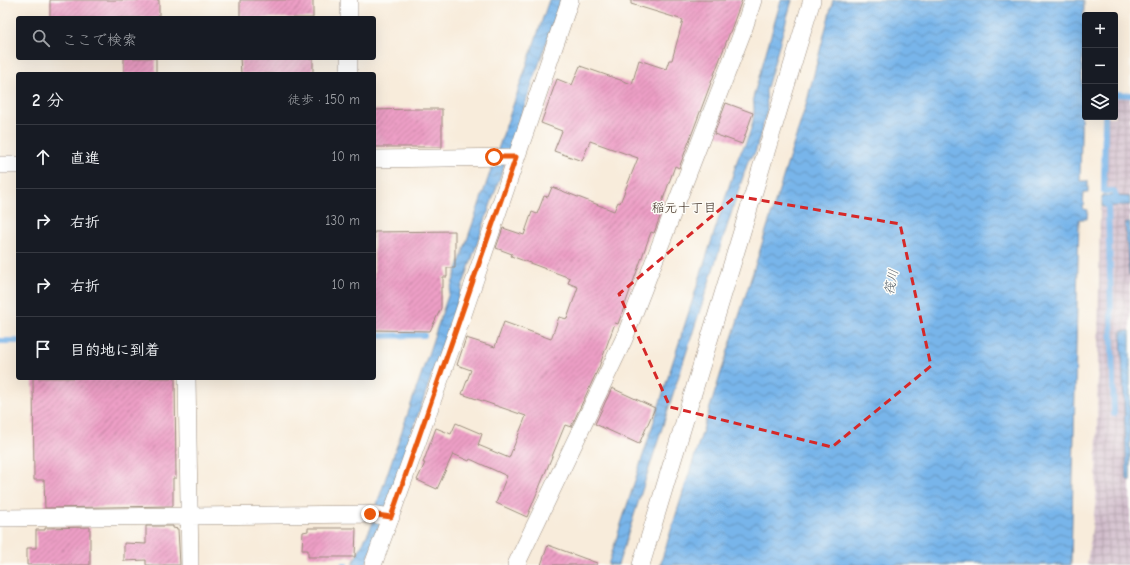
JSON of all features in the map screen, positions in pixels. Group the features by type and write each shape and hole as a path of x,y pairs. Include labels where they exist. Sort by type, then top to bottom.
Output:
{"street":[{"path":"349,0 349,16"},
{"path":"373,565 382,516 570,0"},
{"path":"516,565 624,339 744,28 753,0"},
{"path":"641,565 812,0"},
{"path":"349,60 350,72"},
{"path":"376,159 514,157"},
{"path":"0,165 16,165"},
{"path":"187,380 190,565"},
{"path":"0,518 382,516"}],"highlighted area":[{"path":"736,196 900,224 931,366 832,447 670,407 619,294"}],"shaded area":[{"path":"1118,95 1130,95 1130,197 1117,197 1115,189 1105,189 1106,120 1118,120"},
{"path":"1130,205 1130,565 1087,565 1096,499 1100,208"}],"water":[{"path":"549,0 561,0 387,505 367,562 364,565 352,565 373,523 378,501"},
{"path":"781,0 792,0 766,91 767,110 755,153 748,161 618,565 608,565 739,155 749,135 754,113 753,98"},
{"name":"筏川","path":"833,0 1084,0 1084,12 1082,12 1080,181 1088,181 1088,192 1084,192 1083,209 1088,210 1087,219 1079,219 1071,565 660,565 806,105"},
{"path":"1102,195 1130,197 1130,205 1102,207"},
{"path":"1125,223 1130,223 1130,275 1129,275"},
{"path":"1121,331 1130,331 1130,480 1127,480"}],"building":[{"path":"50,0 159,0 159,16 50,16"},
{"path":"240,0 313,0 313,16 240,16"},
{"path":"631,0 742,0 679,168 675,166 661,205 664,206 654,233 651,232 618,324 615,323 599,367 571,427 565,425 527,517 496,503 507,476 470,459 469,461 453,454 437,489 417,480 425,463 423,463 436,428 451,434 456,423 482,434 478,445 509,458 526,416 462,394 471,370 457,365 466,338 495,347 504,322 551,339 559,317 567,319 578,287 568,283 570,278 511,256 512,254 496,248 503,228 524,235 532,212 537,214 544,196 548,197 552,187 614,211 618,202 620,203 638,158 590,141 582,161 554,151 562,131 541,123 557,79 572,85 580,66 632,84 639,60 666,69 669,60 672,60 683,20 631,4"},
{"path":"124,60 156,60 156,72 124,72"},
{"path":"240,60 313,60 313,72 241,72"},
{"path":"726,103 753,113 742,144 714,134"},
{"path":"442,109 442,147 376,147 376,110"},
{"path":"455,231 455,268 447,268 447,277 443,277 443,287 441,287 441,308 430,331 376,330 376,232"},
{"path":"33,380 175,380 176,478 173,478 173,506 45,508 44,480 34,480"},
{"path":"612,388 655,408 639,444 595,424"},
{"path":"146,526 173,526 173,528 178,529 180,565 146,565 146,560 124,561 124,543 146,544"},
{"path":"90,527 90,565 27,565 27,548 36,548 36,530 45,530 45,528"},
{"path":"308,528 356,528 355,557 308,557 308,550 302,550 303,532 308,531"},
{"path":"548,545 597,563 597,565 541,565"}],"waterway":[{"path":"1118,94 1130,95"},
{"path":"1105,120 1104,191 1114,191 1117,200"},
{"path":"1105,200 1108,207 1114,414"},
{"path":"376,336 424,335"},
{"path":"0,341 16,341"}],"district":[{"name":"稲元十丁目","path":"684,207"}],"route":[{"path":"370,514 391,517 457,332 516,157 494,157"}]}
